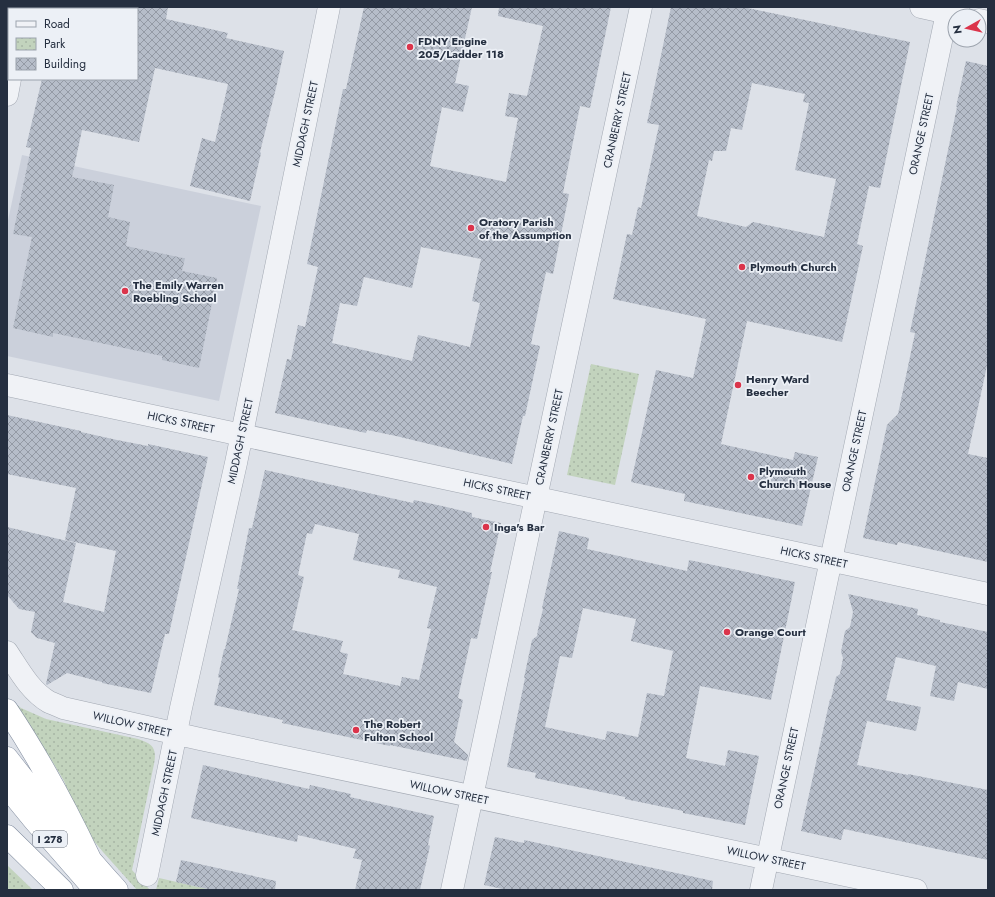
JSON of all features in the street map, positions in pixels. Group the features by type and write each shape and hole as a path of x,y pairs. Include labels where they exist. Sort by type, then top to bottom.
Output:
{"highway":[{"path":"7,710 40,762 76,828 91,861"},
{"name":"I 278","path":"7,758 40,800 116,890"},
{"name":"I 278","path":"7,787 95,890"},
{"path":"7,836 62,890"}],"street":[{"name":"MIDDAGH STREET","path":"147,875 176,734 236,463 330,7"},
{"name":"CRANBERRY STREET","path":"452,890 641,7"},
{"path":"921,7 947,13"},
{"name":"ORANGE STREET","path":"760,890 830,560 947,45"},
{"path":"7,95 10,80"},
{"name":"HICKS STREET","path":"7,385 988,594"},
{"name":"WILLOW STREET","path":"7,652 34,690 48,702 64,708 176,734 916,890"}],"shaded area":[{"name":"The Emily Warren Roebling School","path":"22,155 261,206 219,401 7,356 7,225"}],"green space":[{"path":"591,364 639,374 615,485 567,475"},
{"path":"11,700 21,708 46,719 138,739 153,747 155,759 132,870 150,890 137,890 93,840 73,803 64,781"},
{"path":"7,865 8,866 33,890 7,890"},
{"path":"159,878 212,890 156,890"}],"building":[{"path":"168,7 166,19 228,33 226,38 284,51 250,201 190,186 202,138 215,142 228,84 155,68 139,142 82,130 72,177 114,185 108,217 130,222 126,246 185,258 182,271 217,278 199,368 162,360 162,356 53,333 53,337 13,328 32,237 13,234 31,148 26,147 42,80 138,80 137,8"},
{"path":"364,7 472,7 455,83 469,86 463,112 442,107 430,166 506,182 518,118 505,116 509,93 527,96 543,26 498,16 499,7 611,7 590,108 580,106 563,193 569,194 553,274 546,272 531,344 540,346 525,416 523,416 512,464 396,436 367,430 366,433 275,413 287,359 291,360 298,325 305,327 318,267 307,264 343,89 346,89","holes":["421,247 481,259 472,301 480,303 470,347 418,335 412,361 332,343 340,303 357,306 364,277 412,288"]},
{"path":"671,7 743,7 910,42 880,188 869,186 857,244 863,246 842,342 747,321 721,444 793,460 795,452 818,457 802,526 684,501 685,494 631,482 656,370 693,378 706,319 613,299 627,234 632,235 638,207 641,208 659,125 647,123","holes":["752,83 805,94 803,102 809,103 795,170 836,179 824,237 753,222 746,227 697,216 709,160 712,161 714,151 726,151 731,128 742,130"]},
{"path":"966,61 988,66 988,361 968,454 988,458 988,562 898,542 897,545 863,538 887,425 898,414 915,333 910,332"},
{"path":"7,415 117,440 148,446 148,444 208,457 169,634 165,634 151,693 102,683 67,673 47,685 46,684 55,643 37,638 31,632 35,612 19,609 7,595 7,527 76,543 63,602 104,612 116,551 65,540 76,488 7,474"},
{"path":"265,470 413,503 414,500 442,506 472,513 472,517 501,523 477,639 471,638 458,698 463,700 454,742 468,755 467,761 282,723 283,720 214,705 224,649 239,589 237,589 249,528 252,528","holes":["315,524 359,534 353,560 400,570 398,578 437,587 427,628 431,629 419,680 402,677 400,686 343,674 348,654 340,652 343,641 292,630 304,577 298,575 307,533 312,534"]},
{"path":"559,531 589,538 587,549 687,571 689,560 795,582 771,700 700,686 686,758 725,766 728,750 759,756 745,825 683,813 683,811 625,799 625,797 535,778 536,773 507,767 532,640 537,636","holes":["583,608 636,619 631,641 673,651 664,696 647,693 638,737 607,731 605,740 545,727 560,656 572,658"]},
{"path":"848,594 918,609 917,615 940,620 940,622 988,632 988,689 958,682 954,701 930,696 936,666 896,657 886,700 921,707 916,731 867,721 857,765 988,790 988,860 844,829 841,840 801,831 830,699 836,677 840,674 843,658 841,652 845,631 850,627 853,612"},
{"path":"203,765 309,789 310,785 351,794 350,797 434,816 428,845 430,846 420,890 355,890 362,860 353,858 356,849 298,835 297,842 191,818"},
{"path":"495,837 524,843 524,840 713,881 712,890 507,890 484,885"},
{"path":"181,860 276,881 275,890 212,890 176,882"}],"place":[{"name":"FDNY Engine 205/Ladder 118","path":"410,47"},
{"name":"Oratory Parish of the Assumption","path":"471,228"},
{"name":"Plymouth Church","path":"742,267"},
{"name":"The Emily Warren Roebling School","path":"125,291"},
{"name":"Henry Ward Beecher","path":"738,385"},
{"name":"Plymouth Church House","path":"751,477"},
{"name":"Inga's Bar","path":"486,527"},
{"name":"Orange Court","path":"727,632"},
{"name":"The Robert Fulton School","path":"356,730"}]}
